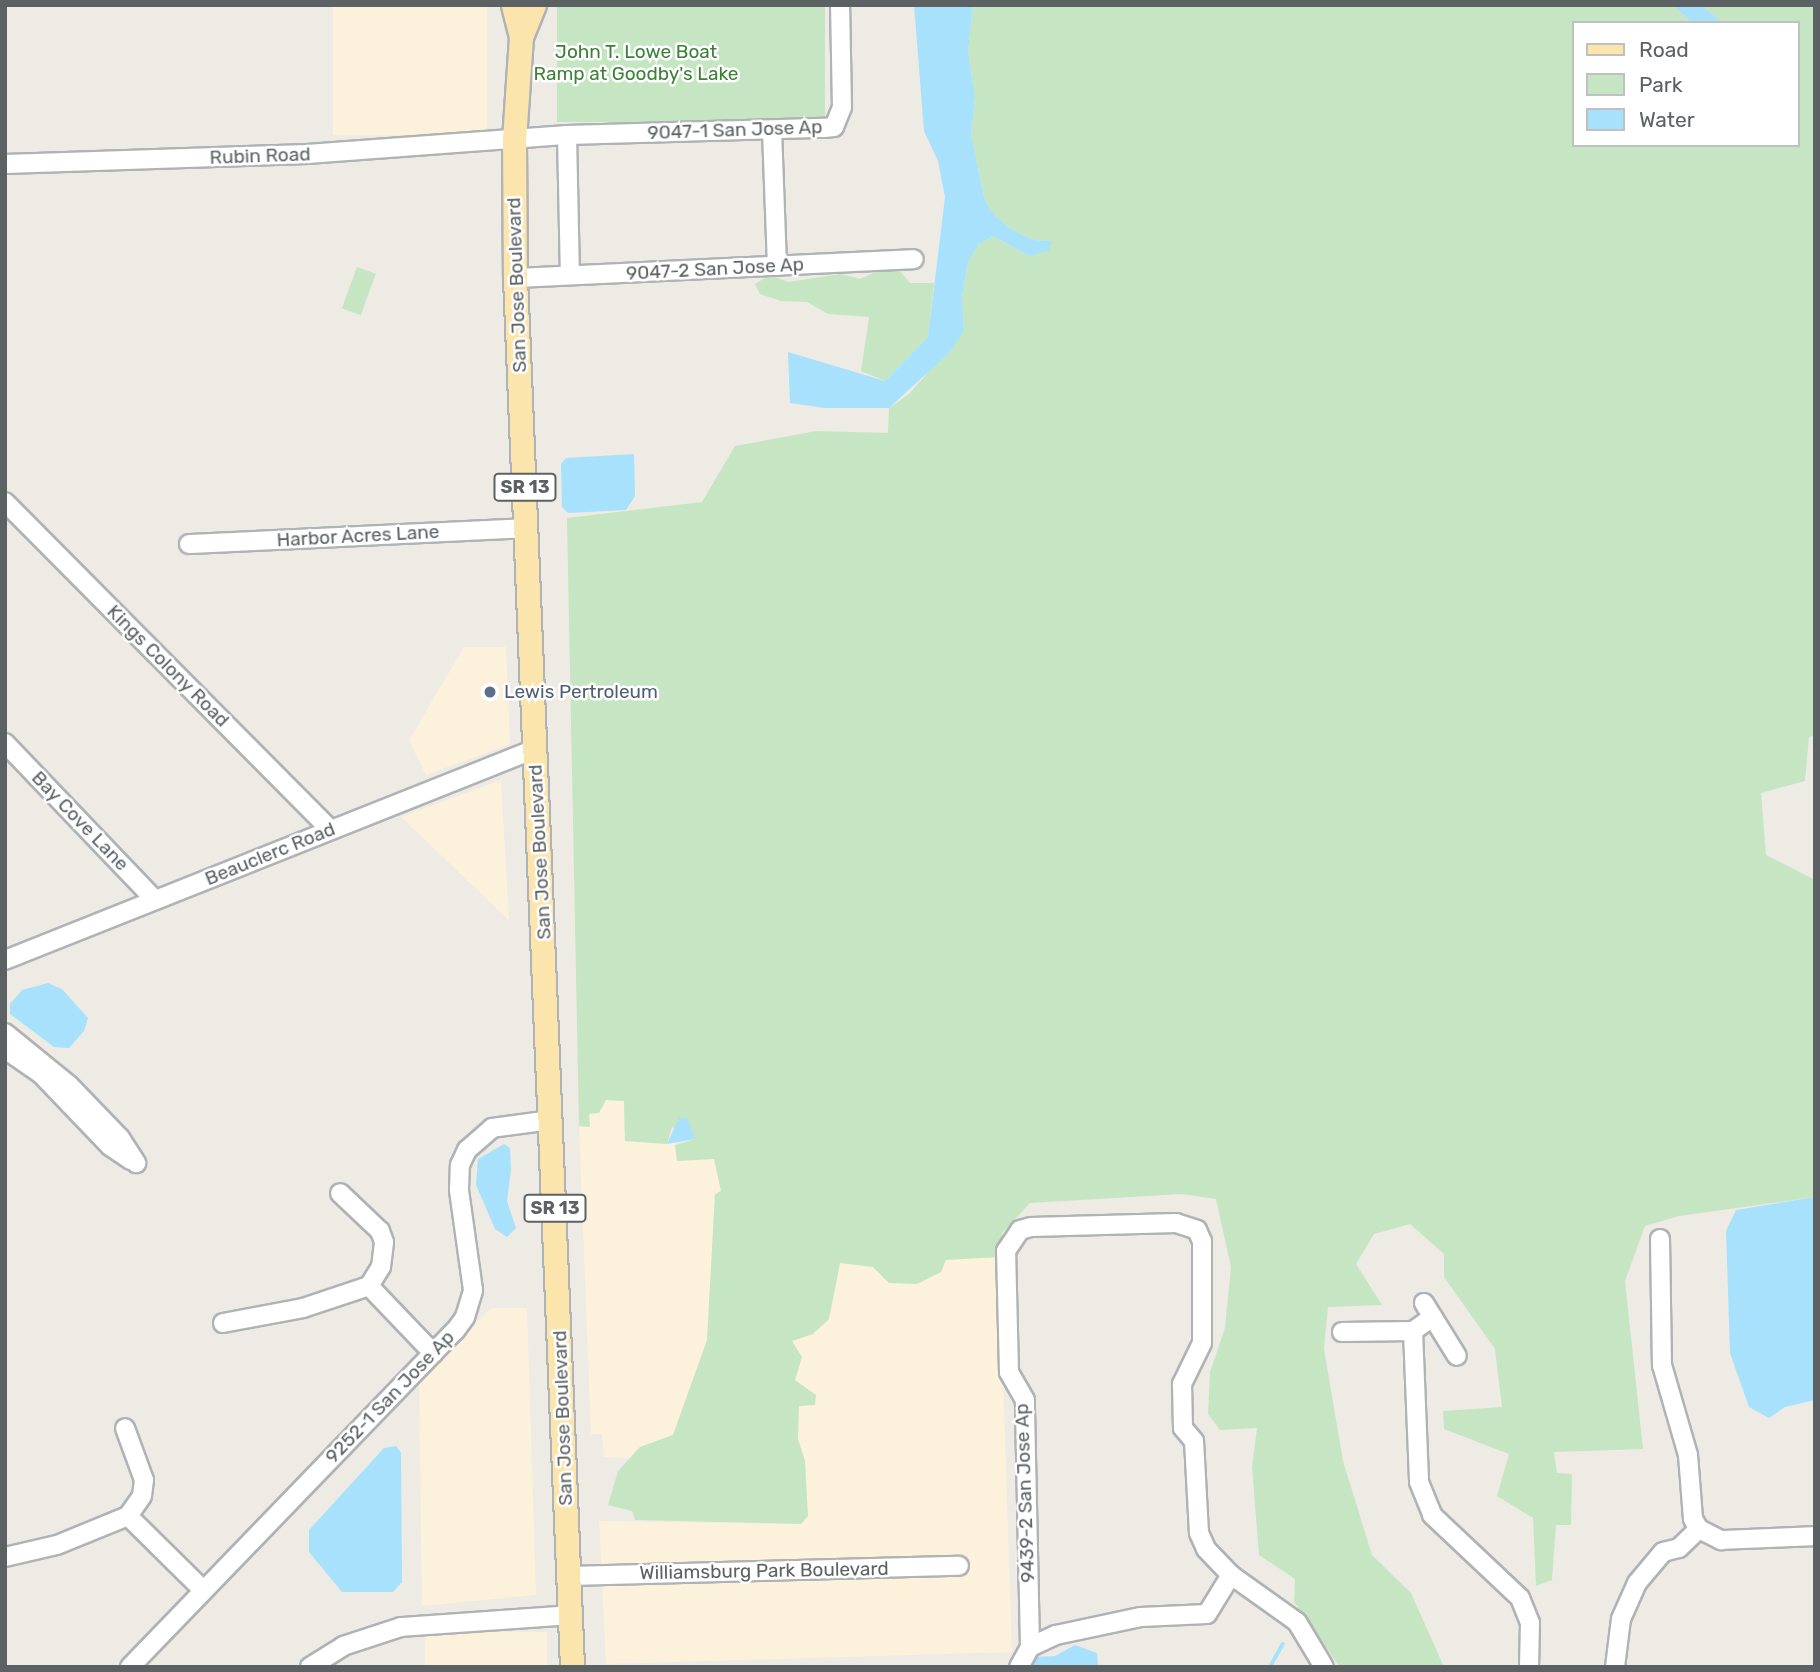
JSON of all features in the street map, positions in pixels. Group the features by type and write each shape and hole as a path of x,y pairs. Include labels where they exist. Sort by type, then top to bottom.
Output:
{"main road":[{"name":"San Jose Boulevard","path":"513,5 520,37 514,141 515,278 572,1667"},
{"name":"San Jose Boulevard","path":"520,37 534,5"}],"street":[{"name":"9047-1 San Jose Ap","path":"514,141 566,135 824,128 839,119 840,5"},
{"path":"772,130 777,266"},
{"path":"566,135 570,275"},
{"name":"Rubin Road","path":"5,164 275,156 514,141"},
{"name":"9047-2 San Jose Ap","path":"515,278 914,259"},
{"name":"Kings Colony Road","path":"5,502 331,830"},
{"name":"Harbor Acres Lane","path":"189,544 526,528"},
{"name":"Bay Cove Lane","path":"5,743 155,900"},
{"name":"Beauclerc Road","path":"5,960 535,750"},
{"path":"5,1033 64,1089 5,1049"},
{"name":"9252-1 San Jose Ap","path":"130,1667 465,1317 473,1290 459,1190 460,1165 467,1150 480,1136 504,1124 551,1120"},
{"path":"223,1322 303,1308 369,1286 381,1267 384,1242 380,1231 340,1193"},
{"name":"9439-2 San Jose Ap","path":"1030,1647 1025,1400 1009,1372 1006,1251 1020,1230 1176,1223 1197,1230 1202,1241 1202,1343 1182,1384 1183,1428 1194,1441 1199,1533 1206,1549 1231,1575 1297,1622 1324,1667"},
{"path":"1660,1239 1662,1365 1688,1455 1689,1503 1699,1529 1721,1539 1815,1536"},
{"path":"369,1286 433,1353"},
{"path":"1457,1356 1429,1310 1413,1331 1419,1482 1432,1515 1520,1598 1530,1623 1529,1667"},
{"path":"1342,1332 1413,1331"},
{"path":"5,1557 57,1545 128,1516 142,1496 144,1480 125,1428"},
{"path":"128,1516 202,1590"},
{"path":"1615,1667 1621,1619 1637,1583 1663,1552 1679,1548 1699,1529"},
{"name":"Williamsburg Park Boulevard","path":"569,1576 958,1566"},
{"path":"1019,1667 1030,1647 1056,1635 1107,1623 1208,1614 1231,1575"},
{"path":"310,1667 343,1646 401,1627 570,1615"}],"shaded area":[{"path":"333,5 487,5 487,135 333,135"},
{"path":"464,647 506,647 510,744 426,775 409,740"},
{"path":"501,780 509,920 401,817"},
{"path":"606,1100 624,1101 625,1141 674,1143 714,1159 721,1179 721,1192 715,1194 707,1340 673,1435 640,1447 630,1458 604,1457 602,1434 591,1434 579,1126 590,1127 589,1113"},
{"path":"999,1257 1012,1652 606,1664 599,1521 801,1524 792,1341 840,1262"},
{"path":"491,1308 527,1308 536,1595 422,1606 419,1379"},
{"path":"425,1632 547,1632 547,1667 425,1667"}],"green space":[{"name":"John T. Lowe Boat Ramp at Goodby's Lake","path":"557,5 825,5 825,122 557,122"},
{"path":"973,5 1672,5 1691,21 1572,21 1572,147 1799,147 1799,21 1721,21 1701,5 1815,5 1815,735 1809,737 1805,781 1761,793 1766,855 1815,880 1815,1197 1679,1216 1645,1226 1625,1281 1643,1449 1554,1452 1557,1473 1572,1474 1571,1525 1556,1525 1552,1580 1536,1586 1533,1518 1497,1496 1509,1454 1444,1429 1443,1411 1502,1407 1495,1349 1444,1277 1444,1254 1410,1224 1374,1234 1356,1264 1382,1305 1328,1307 1324,1349 1343,1461 1372,1555 1411,1593 1444,1667 1340,1667 1294,1602 1295,1579 1259,1555 1252,1467 1257,1428 1220,1430 1208,1414 1210,1372 1225,1328 1231,1267 1216,1199 1182,1194 1030,1203 1002,1233 999,1257 946,1260 941,1272 917,1284 889,1283 873,1267 840,1263 829,1319 813,1334 792,1341 802,1357 795,1380 816,1395 815,1405 799,1406 798,1439 805,1461 808,1516 801,1524 635,1520 632,1511 608,1505 618,1471 640,1447 673,1435 707,1340 715,1194 721,1191 714,1159 677,1161 675,1145 695,1139 672,1127 667,1144 625,1141 624,1101 606,1100 599,1113 589,1114 590,1127 579,1126 567,518 702,502 735,446 816,431 888,433 889,408 909,394 964,331 962,297 968,262 979,244 993,236 1030,256 1051,241 1033,240 1011,229 994,215 985,201 971,135 975,98 968,52"},
{"path":"357,267 376,274 361,315 342,308"},
{"path":"899,270 910,283 934,283 928,337 885,381 861,371 869,317 828,314 807,302 781,301 760,294 755,284 770,275 788,282 841,274 860,279 878,271"}],"water":[{"path":"914,5 973,5 968,52 975,98 971,135 985,201 994,215 1011,229 1033,240 1052,241 1049,250 1030,256 993,236 979,244 968,262 962,297 964,331 949,353 889,408 824,408 790,403 788,352 885,381 928,337 945,197 938,161 924,131"},
{"path":"1672,5 1701,5 1721,21 1691,21"},
{"path":"634,454 635,496 626,510 568,513 562,507 561,464 566,458"},
{"path":"48,983 62,989 88,1018 84,1031 69,1048 54,1047 10,1014 10,1004 22,990"},
{"path":"679,1118 688,1119 695,1139 667,1144"},
{"path":"504,1144 510,1148 511,1170 507,1201 516,1228 507,1237 495,1229 476,1185 478,1159"},
{"path":"1815,1197 1815,1400 1785,1407 1769,1418 1749,1407 1730,1353 1726,1231 1736,1210"},
{"path":"396,1446 401,1453 402,1582 393,1592 342,1592 309,1552 309,1530 384,1448"},
{"path":"1075,1645 1097,1653 1098,1667 1032,1667 1035,1657 1055,1656"}],"waterway":[{"path":"1270,1667 1283,1644"}],"place":[{"name":"Lewis Pertroleum","path":"490,692"}]}
